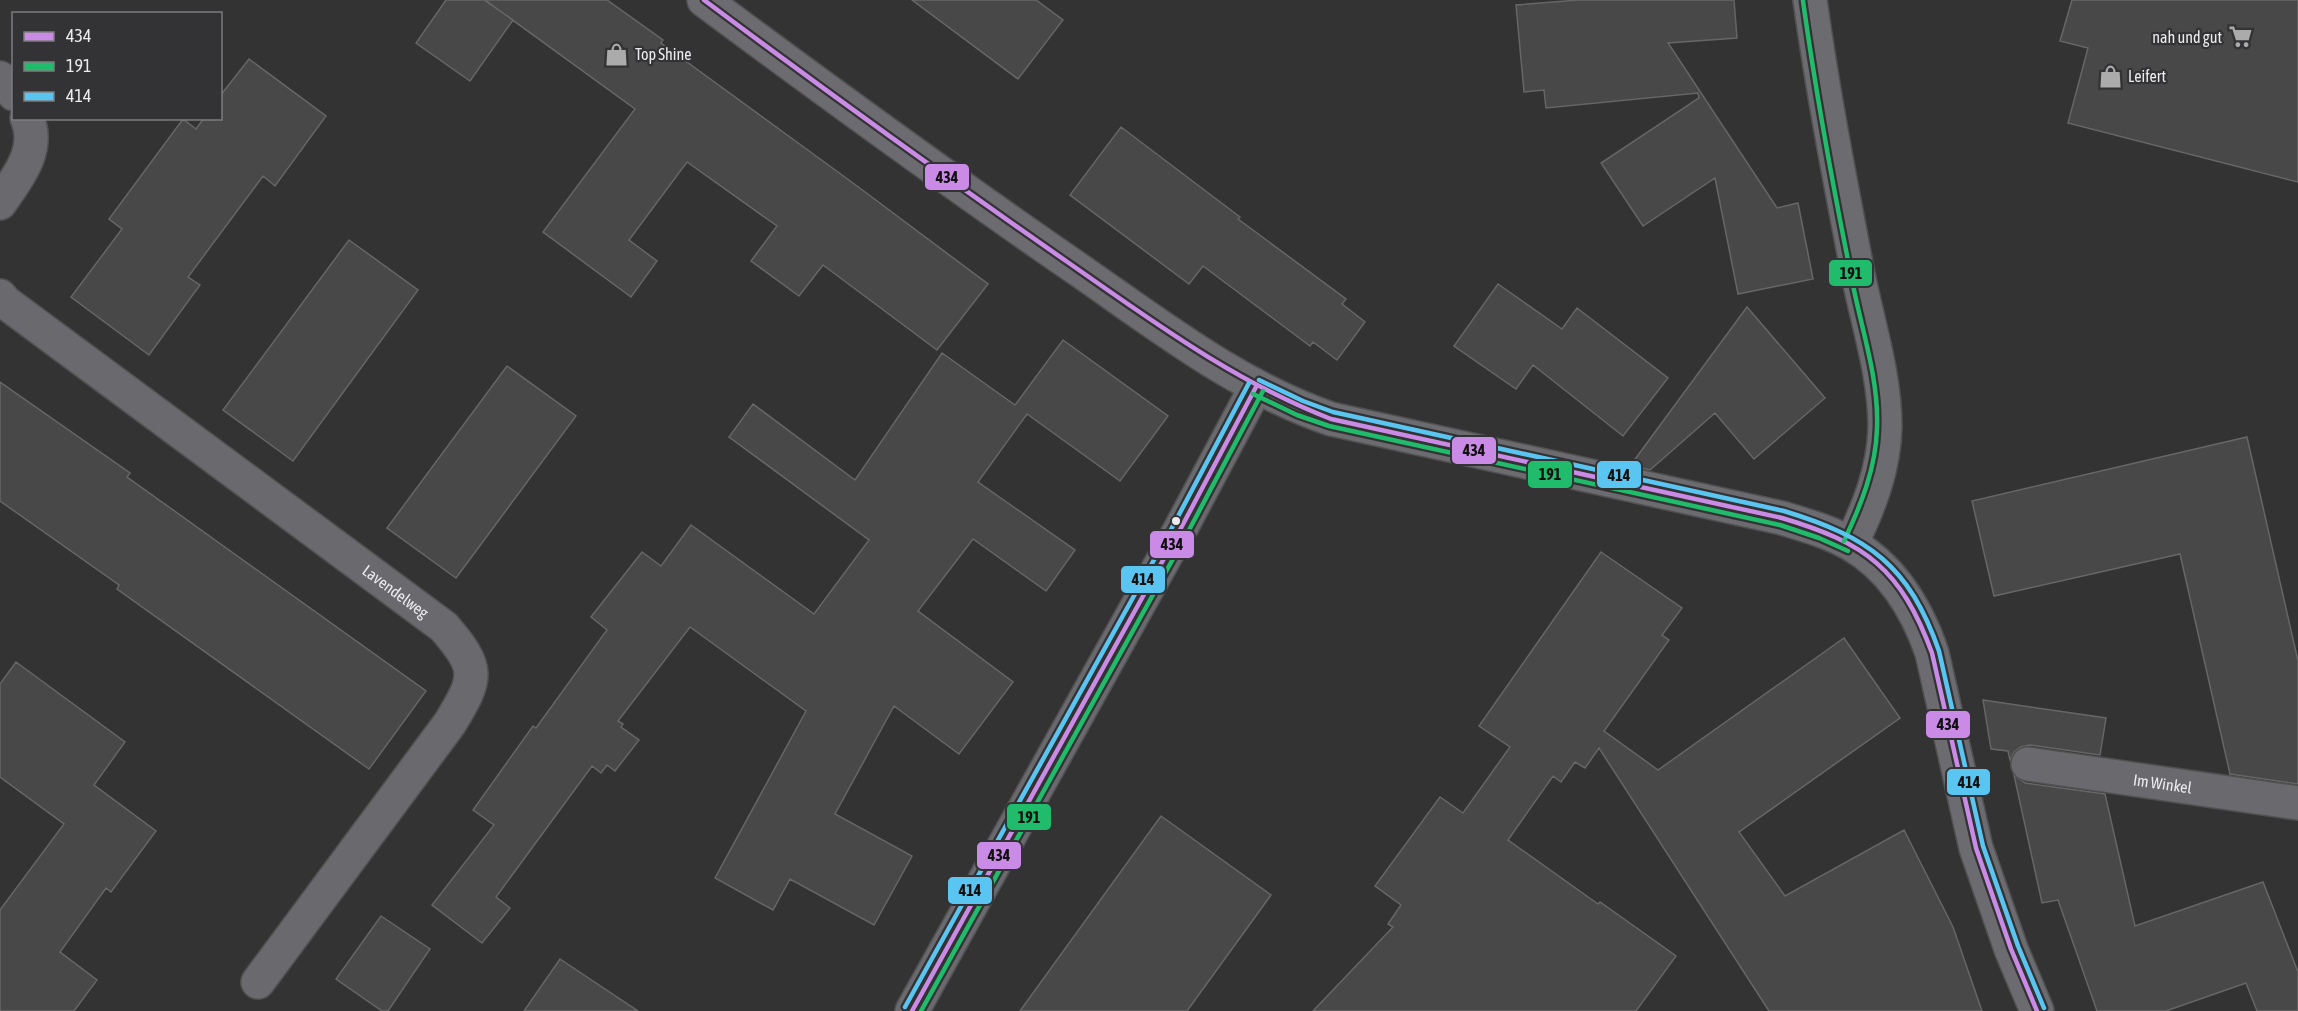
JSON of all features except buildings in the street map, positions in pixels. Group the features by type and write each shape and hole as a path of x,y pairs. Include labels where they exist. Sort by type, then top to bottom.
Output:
{"street":[{"path":"704,0 974,198 1145,316 1256,387 1300,408 1331,418 1782,518 1822,531 1851,544 1875,561 1895,582 1911,604 1923,628 1932,653 1976,848 2011,949 2037,1011"},
{"path":"1810,0 1860,280 1882,387 1885,428 1880,469 1868,508 1851,544"},
{"path":"0,203 22,170 32,148 28,120"},
{"name":"Lavendelweg","path":"0,296 14,309 444,627 462,648 472,669 468,693 450,723 258,982"},
{"path":"912,1011 1181,528 1256,387"},
{"name":"Im Winkel","path":"2028,764 2298,803"}],"transit line":[{"name":"434","path":"704,0 884,132 1129,305 1226,368 1295,404 1331,419 1782,518 1837,538 1877,563 1907,600 1932,653 1976,848 2011,949 2037,1011"},
{"name":"191","path":"1803,1 1825,140 1872,372 1877,409 1876,443 1871,472 1862,500 1844,541"},
{"name":"414","path":"1259,380 1303,401 1333,412 1784,511 1840,532 1882,558 1914,596 1939,651 1983,846 2018,946 2044,1008"},
{"name":"414","path":"905,1007 1174,524 1249,383"},
{"name":"434","path":"912,1011 1181,528 1256,387"},
{"name":"191","path":"921,1011 1188,532 1263,391"},
{"name":"191","path":"1253,394 1297,415 1329,426 1780,525 1848,551"}],"place":[{"name":"nah und gut","path":"2240,37"},
{"name":"Top Shine","path":"617,54"},
{"name":"Leifert","path":"2110,76"}]}
